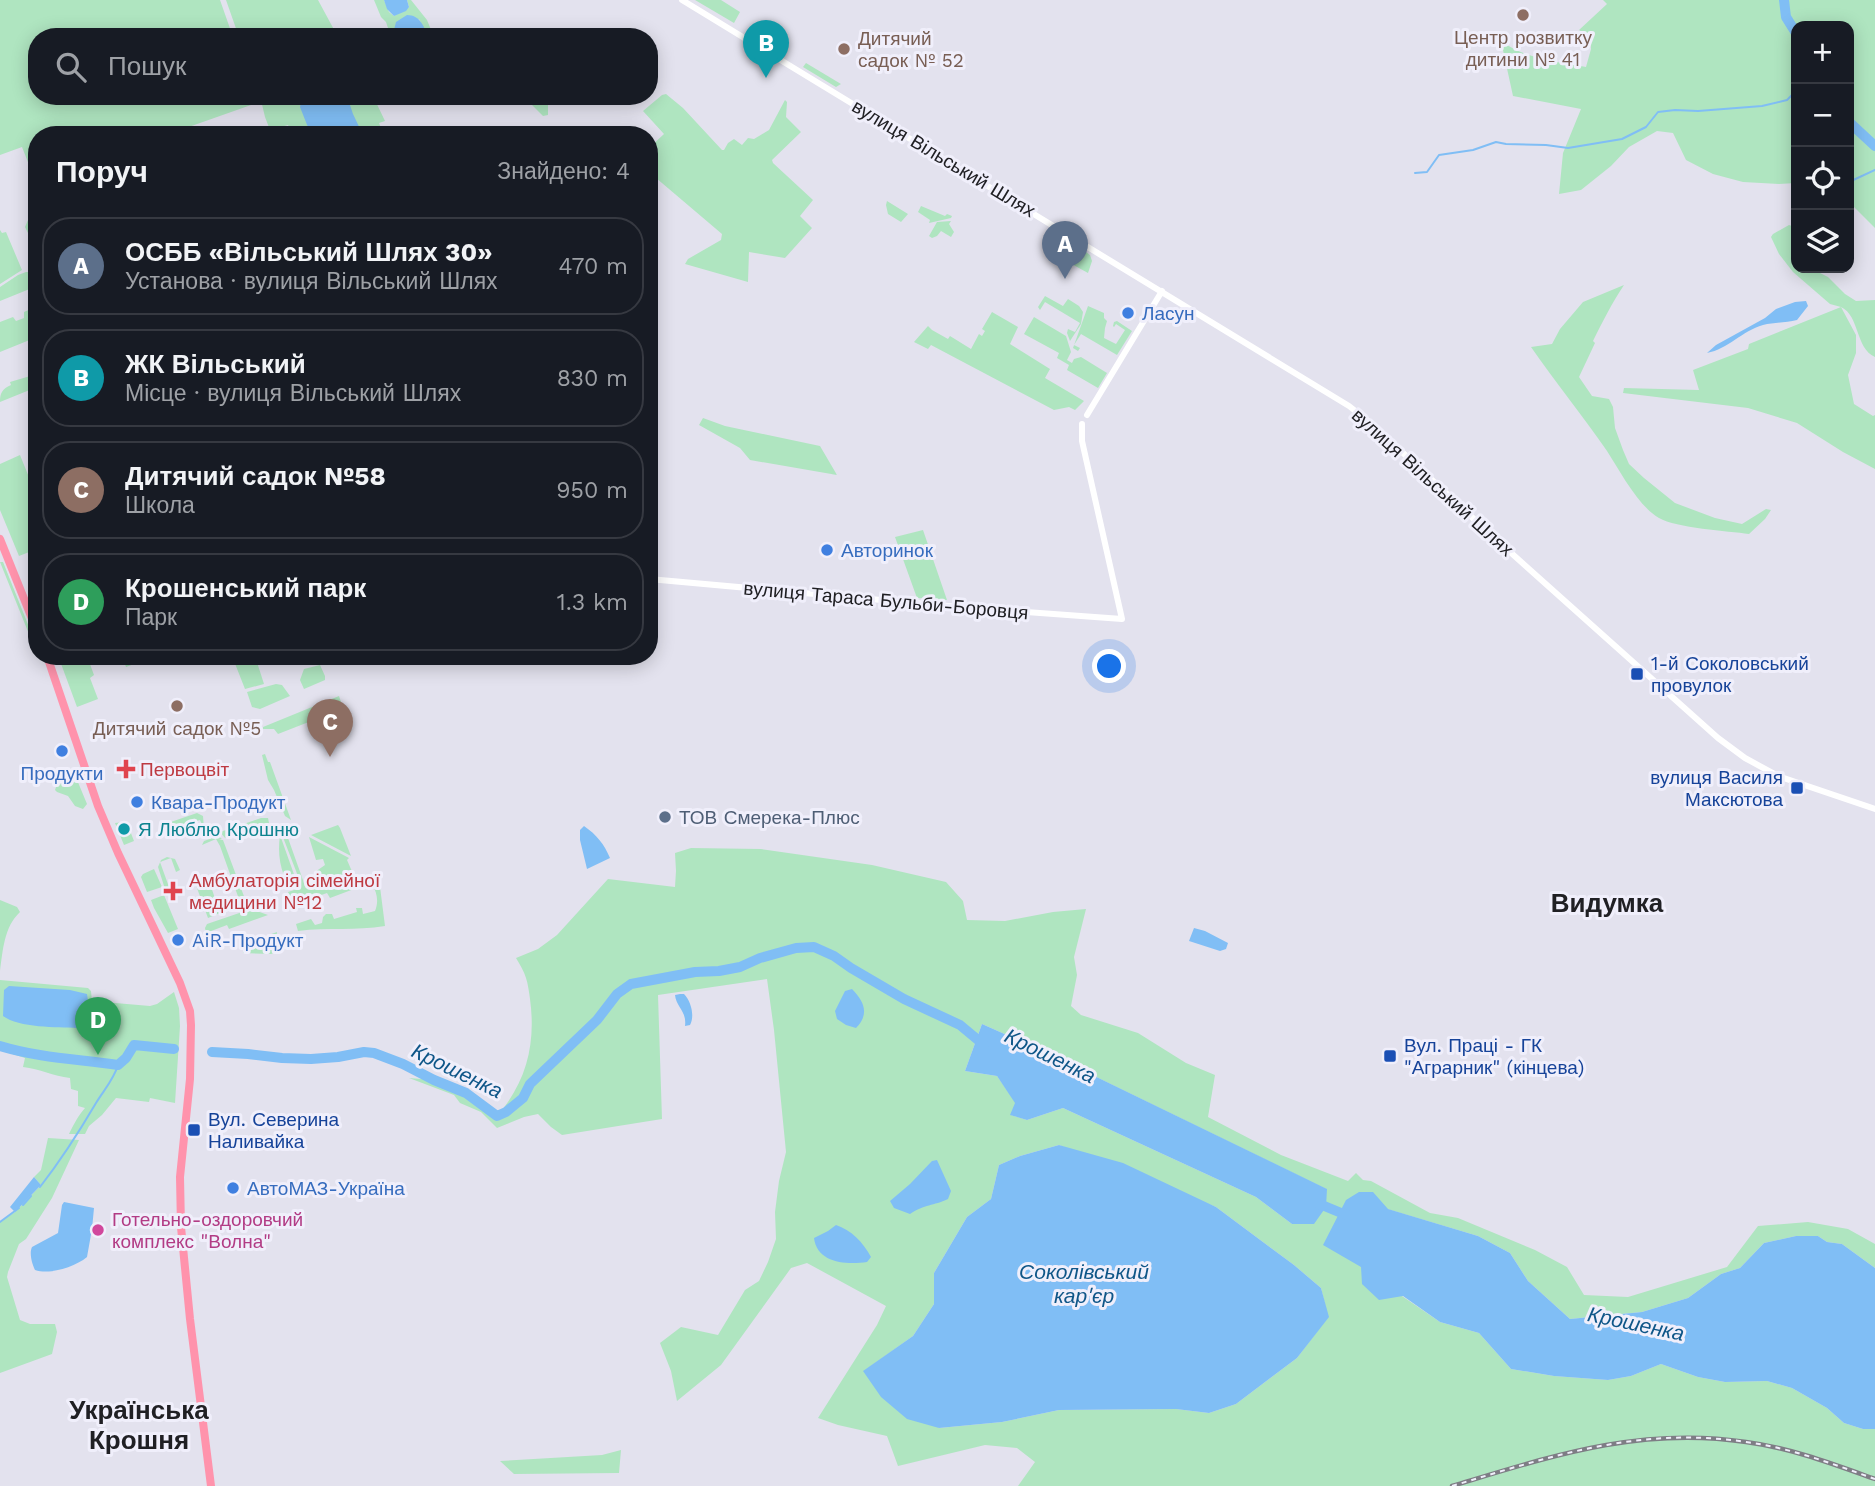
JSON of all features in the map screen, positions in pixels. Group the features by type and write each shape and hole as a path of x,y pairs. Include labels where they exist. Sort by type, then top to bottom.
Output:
{"highway":[{"path":"0,539 28,604"},
{"path":"50,665 98,806 175,972 190,1011 190,1079 180,1177 181,1227 211,1486"}],"street":[{"name":"вулиця Вільський Шлях","path":"682,0 1338,398 1363,416 1490,534 1732,749 1778,776 1875,809"},
{"path":"1087,415 1162,291"},
{"name":"вулиця Тараса Бульби-Боровця","path":"658,580 1122,620 1082,440 1082,424"}],"green space":[{"path":"0,0 220,0 230,28 28,28 28,105 251,105 192,126 28,126 28,162 22,147 0,155"},
{"path":"226,0 318,0 333,28 236,28"},
{"path":"374,0 384,0 389,12 394,16 409,7 407,0 411,0 430,28 424,28 419,19 399,28 388,28"},
{"path":"695,0 721,0 740,12 734,23"},
{"path":"1603,0 1875,0 1875,228 1854,207 1854,21 1791,21 1791,183 1743,182 1713,174 1686,160 1673,133 1657,131 1629,147 1611,166 1581,190 1559,194 1563,153 1581,109 1513,96 1501,41 1531,56 1586,67 1591,49 1590,37 1579,30 1607,4"},
{"path":"758,28 776,39 768,46 753,37"},
{"path":"806,63 841,84 836,87 803,67"},
{"path":"666,94 683,108 722,150 734,139 742,145 748,138 754,139 769,130 785,100 786,117 801,132 772,160 813,200 800,216 812,228 785,258 749,252 748,282 685,264 688,259 721,240 722,234 658,180 658,140 664,134 643,111 650,105 658,105 658,98"},
{"path":"262,105 377,105 385,121 379,123 380,126 324,126 306,121 308,126 268,126"},
{"path":"532,105 548,105 548,115 543,116"},
{"path":"887,201 908,214 901,222 888,214"},
{"path":"921,206 945,216 952,216 929,223 930,220 918,212"},
{"path":"951,221 949,224 954,232 951,237 941,231 937,236 929,236 937,222"},
{"path":"1791,226 1791,269 1779,254 1771,237"},
{"path":"0,230 2,233 6,232 22,270 0,284"},
{"path":"1078,246 1090,255 1092,261 1088,273 1068,262 1075,259 1074,251"},
{"path":"28,272 28,290 0,301 0,287"},
{"path":"1794,273 1820,273 1856,301 1875,300 1875,357 1864,347 1847,311 1830,304"},
{"path":"1624,285 1593,341 1595,343 1579,377 1592,396 1609,399 1613,407 1615,428 1629,464 1675,503 1715,518 1742,524 1766,509 1771,510 1749,534 1677,524 1651,512 1637,497 1598,438 1531,347 1552,344 1560,329 1583,302"},
{"path":"1045,296 1063,306 1068,299 1083,312 1081,324 1070,341 1068,329 1075,332 1080,323 1045,302 1040,310 1038,307"},
{"path":"1088,306 1104,313 1107,321 1104,338 1116,344 1125,330 1116,324 1113,326 1117,321 1132,331 1117,355 1081,334 1074,345"},
{"path":"1841,307 1856,335 1856,353 1848,375 1854,404 1875,415 1875,469 1797,423 1748,408 1623,393 1624,388 1699,390 1693,370 1748,349 1749,344"},
{"path":"28,310 28,341 0,352 0,322 13,317 16,321 24,318 24,312"},
{"path":"992,312 1018,327 1010,344 1050,369 1045,378 1084,401 1075,410 1069,407 1054,410 931,345 928,349 914,342 928,326 971,349 979,334 982,336 985,331 982,329"},
{"path":"1034,317 1066,336 1071,352 1067,360 1072,363 1074,359 1081,357 1107,373 1098,388 1067,370 1069,365 1057,358 1059,353 1024,334"},
{"path":"28,377 28,391 0,402 2,392 11,385 10,382"},
{"path":"703,418 725,426 820,446 837,475 750,460 740,448 699,425"},
{"path":"20,455 28,475 28,552 19,556 0,510 0,464"},
{"path":"923,530 947,600 917,598 895,537"},
{"path":"0,562 3,562 28,624 28,632"},
{"path":"61,665 90,665 94,675 90,678 98,699 77,707"},
{"path":"236,665 258,665 264,684 245,689"},
{"path":"320,665 325,680 304,689 300,680 304,669"},
{"path":"276,684 282,685 290,696 260,709 252,707 247,692"},
{"path":"339,696 342,709 278,734 274,729 263,729 263,727"},
{"path":"265,754 291,820 285,816 268,780 262,755"},
{"path":"75,775 87,804 83,809 75,806 68,796 55,790 61,784 60,778"},
{"path":"197,813 203,816 204,829 200,820 159,833 162,825"},
{"path":"268,818 269,823 225,838 220,832"},
{"path":"115,823 127,823 134,841 124,845"},
{"path":"283,824 304,883 314,879 315,872 325,865 323,859 316,860 309,837 349,858 347,860 354,876 370,883 330,898 327,893 293,905 288,892 300,888 301,884 281,832"},
{"path":"338,825 340,828 351,856 311,835"},
{"path":"280,835 296,880 291,882 289,877 285,878 281,866"},
{"path":"218,836 222,839 219,840 223,840 245,899 242,906 230,911 224,909 221,899 224,898 227,908 240,902 220,846 216,839 202,845 204,841"},
{"path":"691,848 761,849 872,865 946,882 963,901 967,920 1005,921 1086,909 1074,957 1077,975 1071,1006 1081,1015 1138,1033 1186,1063 1215,1075 1208,1117 1281,1155 1348,1181 1356,1173 1363,1180 1371,1181 1430,1213 1458,1218 1535,1250 1567,1267 1584,1295 1628,1297 1727,1267 1758,1226 1808,1222 1848,1229 1875,1244 1875,1268 1842,1244 1827,1242 1818,1236 1796,1236 1764,1243 1740,1268 1721,1274 1688,1298 1642,1312 1570,1319 1528,1281 1510,1253 1478,1236 1387,1209 1361,1268 1440,1322 1479,1333 1511,1369 1554,1376 1608,1380 1631,1376 1661,1364 1698,1377 1725,1382 1767,1381 1792,1388 1827,1408 1844,1423 1863,1429 1875,1429 1875,1486 1018,1486 1035,1462 1017,1448 985,1445 898,1466 887,1436 818,1418 877,1325 886,1306 807,1263 791,1268 721,1365 677,1401 671,1371 660,1343 681,1327 718,1335 745,1290 759,1281 776,1239 775,1212 786,1152 767,979 658,995 662,1119 562,1135 538,1114 497,1128 481,1112 460,1103 454,1095 409,1078 434,1080 466,1093 497,1116 516,1090 522,1076 532,1031 529,991 525,975 516,958 538,949 557,935 608,879 675,887 675,853","holes":["982,1024 1045,1052 1326,1189 1292,1224 1256,1197 1063,1108 1027,1120 1011,1115 1016,1103 997,1076 965,1071","1059,1145 1216,1207 1321,1288 1328,1317 1297,1358 1236,1404 1209,1413 1176,1409 1059,1410 1002,1422 939,1428 864,1371 913,1336 934,1304 934,1273 967,1217 991,1199 999,1165"]},
{"path":"171,858 175,859 180,870 176,872"},
{"path":"160,862 169,887 165,889 158,867"},
{"path":"154,869 162,887 147,892 141,877"},
{"path":"207,875 220,913 208,918 194,880"},
{"path":"379,879 385,926 298,931 296,924 311,919 315,925 322,923 326,914 332,914 334,919 357,912 356,908 362,908 363,914 375,911 377,897 372,884"},
{"path":"164,895 178,929 168,933 151,900"},
{"path":"0,900 17,907 20,912 7,932 0,971"},
{"path":"251,909 268,915 229,929 227,925 206,933 207,924"},
{"path":"277,932 277,952 243,953 249,942"},
{"path":"0,980 88,988 92,1001 150,1006 174,992 179,1008 180,1026 175,1103 150,1098 149,1102 116,1098 89,1126 85,1134 69,1134 85,1108 78,1106 78,1091 71,1089 70,1078 23,1067 25,1058 0,1050"},
{"path":"48,1138 79,1140 52,1198 26,1239 19,1244 7,1277 20,1320 30,1324 55,1324 57,1332 52,1354 0,1373 0,1222 15,1212 41,1185 34,1177 41,1170"},
{"path":"621,1450 619,1473 514,1474 500,1461 602,1455"}],"water":[{"path":"384,0 407,0 409,7 394,16 387,9"},
{"path":"411,15 424,28 394,28 396,22"},
{"path":"350,105 359,126 307,126 300,107"},
{"path":"1806,301 1808,306 1797,320 1755,328 1722,348 1707,353 1776,309"},
{"path":"584,826 600,840 610,858 587,869 580,840 580,830"},
{"path":"1194,928 1228,943 1226,949 1220,951 1189,941"},
{"path":"9,986 70,990 87,994 86,1019 77,1028 38,1026 10,1020 3,1016 4,990"},
{"path":"852,989 864,1008 863,1018 856,1028 837,1019 835,1011 845,991"},
{"path":"684,994 692,1013 690,1025 685,1026 675,995"},
{"path":"982,1024 1327,1189 1326,1207 1314,1224 1292,1224 1256,1197 1063,1108 1027,1120 1010,1115 1015,1103 997,1076 965,1071"},
{"name":"Соколівський кар'єр","path":"1059,1145 1123,1163 1216,1207 1321,1288 1329,1317 1297,1358 1236,1404 1209,1413 1176,1409 1059,1410 1002,1422 939,1428 907,1419 881,1397 863,1371 913,1336 934,1304 934,1273 967,1217 991,1199 999,1165"},
{"path":"937,1160 951,1191 948,1199 910,1214 894,1208 890,1201 932,1161"},
{"path":"34,1177 41,1185 15,1212 10,1207"},
{"path":"1359,1192 1373,1192 1388,1209 1478,1236 1510,1253 1528,1281 1570,1319 1642,1312 1688,1298 1721,1274 1740,1268 1764,1243 1796,1236 1818,1236 1827,1242 1842,1244 1875,1268 1875,1429 1863,1429 1844,1423 1827,1408 1792,1388 1767,1381 1725,1382 1698,1377 1661,1364 1631,1376 1608,1380 1554,1376 1511,1369 1479,1333 1440,1322 1403,1296 1379,1300 1362,1284 1361,1267 1323,1245 1346,1200"},
{"path":"64,1202 94,1208 87,1257 62,1269 35,1270 31,1259 32,1247 58,1233"},
{"path":"836,1225 852,1233 860,1242 871,1257 867,1262 842,1262 821,1253 814,1238"}],"waterway":[{"path":"1784,0 1786,17 1791,25"},
{"path":"1415,173 1427,172 1439,155 1473,150 1496,142 1568,148 1622,139 1646,127 1658,112 1762,106 1787,100 1791,96"},
{"path":"1854,127 1875,146"},
{"path":"1854,180 1875,170"},
{"name":"Крошенка","path":"212,1052 311,1059 374,1053 466,1093 497,1116 523,1098 530,1084 597,1020 617,994 631,984 740,967 796,948 814,947 834,956 904,999 960,1025 984,1045"},
{"name":"Крошенка","path":"0,1046 44,1056 118,1065 134,1045 174,1049"},
{"path":"40,1187 76,1135 118,1065"},
{"path":"23,1205 31,1196"},
{"name":"Крошенка","path":"1317,1203 1351,1217"},
{"path":"0,1222 19,1208"}],"railway":[{"path":"1452,1486 1525,1464 1597,1447 1669,1438 1707,1438 1779,1448 1875,1479"}],"place":[{"name":"Центр розвитку дитини № 41","path":"1523,15"},
{"name":"Дитячий садок № 52","path":"844,49"},
{"name":"ЖК Вільський","path":"766,78"},
{"name":"ОСББ «Вільський Шлях 30»","path":"1065,279"},
{"name":"Ласун","path":"1128,313"},
{"name":"Авторинок","path":"827,550"},
{"name":"1-й Соколовський провулок","path":"1637,674"},
{"name":"Дитячий садок №5","path":"177,706"},
{"name":"Продукти","path":"62,751"},
{"name":"Дитячий садок №58","path":"330,757"},
{"name":"Первоцвіт","path":"126,769"},
{"name":"вулиця Василя Максютова","path":"1797,788"},
{"name":"Квара-Продукт","path":"137,802"},
{"name":"ТОВ Смерека-Плюс","path":"665,817"},
{"name":"Я Люблю Крошню","path":"124,829"},
{"name":"Амбулаторія сімейної медицини №12","path":"173,891"},
{"name":"AiR-Продукт","path":"178,940"},
{"name":"Крошенський парк","path":"98,1055"},
{"name":"Вул. Праці - ГК \"Аграрник\" (кінцева)","path":"1390,1056"},
{"name":"Вул. Северина Наливайка","path":"194,1130"},
{"name":"АвтоМАЗ-Україна","path":"233,1188"},
{"name":"Готельно-оздоровчий комплекс \"Волна\"","path":"98,1230"}],"district":[{"name":"Видумка","path":"1607,903"},
{"name":"Українська Крошня","path":"139,1425"}]}
